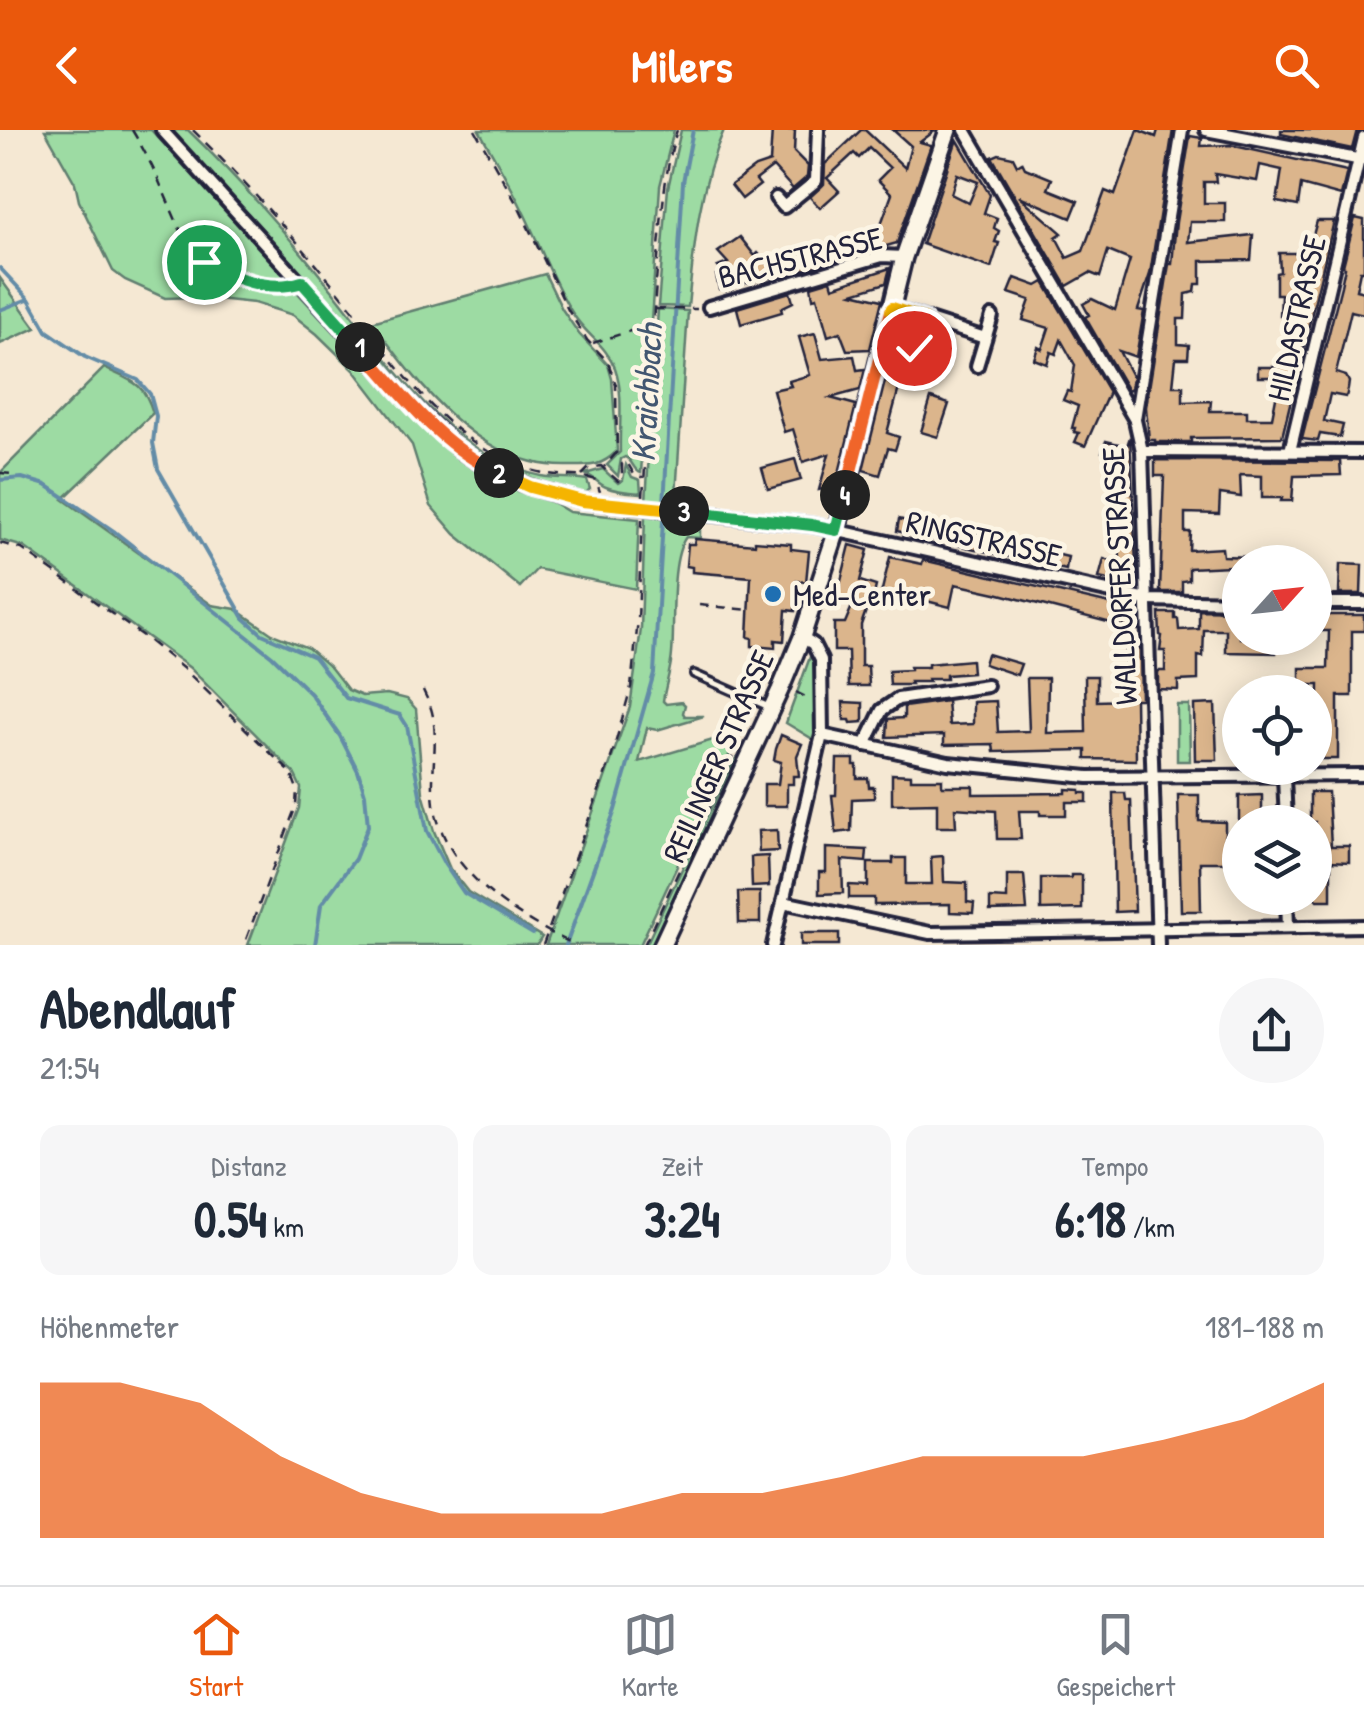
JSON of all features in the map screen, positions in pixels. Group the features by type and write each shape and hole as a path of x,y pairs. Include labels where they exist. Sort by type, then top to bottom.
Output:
{"main road":[{"name":"REILINGER STRASSE","path":"662,945 802,637 836,530 904,257 948,130"}],"street":[{"name":"RINGSTRASSE","path":"162,130 407,400 482,466 530,487 582,501 812,525 1146,600 1222,602"},
{"path":"776,198 784,208 816,181 818,130"},
{"name":"WALLDORFER STRASSE","path":"965,130 1135,420 1142,451 1158,945"},
{"path":"1135,420 1182,130"},
{"path":"1206,130 1361,160"},
{"name":"HILDASTRASSE","path":"1290,451 1364,138"},
{"name":"BACHSTRASSE","path":"708,307 882,256 904,257"},
{"path":"892,308 985,338"},
{"path":"977,366 992,316"},
{"path":"914,348 924,319"},
{"path":"1142,451 1364,452"},
{"path":"1332,602 1364,603"},
{"path":"772,945 822,735 820,660 813,644 802,637"},
{"path":"865,745 882,710 898,699 988,686"},
{"path":"822,735 948,763 1012,771 1088,777 1222,776"},
{"path":"1332,774 1364,775"},
{"path":"782,902 930,933 1364,926"},
{"path":"1288,915 1288,927"}],"lane":[{"path":"694,674 772,708"},
{"path":"728,724 746,695"}],"path":[{"path":"132,130 178,228 189,248 204,262 234,278 287,288 302,282"},
{"path":"193,130 301,247 400,369 461,433 515,464 544,473 582,475 596,480 602,502"},
{"path":"475,130 519,208 568,310 608,362 616,385 617,452 604,466 588,469 582,475"},
{"path":"543,945 612,755 631,687 653,324 667,167 676,130"},
{"path":"656,308 695,310"},
{"path":"591,343 653,324"},
{"path":"604,466 618,481 624,462 630,464 637,478 645,477"},
{"path":"0,473 14,474"},
{"path":"0,544 22,549 144,637 185,670 291,773 297,789 296,806 244,945"},
{"path":"698,605 750,610"},
{"path":"783,685 822,705"},
{"path":"422,690 432,710 434,807 445,836 477,883 548,932 576,945"},
{"path":"644,945 736,749"}],"green space":[{"path":"45,130 151,130 291,283 286,286 231,280 295,290 448,451 499,485 569,512 639,519 636,589 537,569 520,587 455,534 431,506 412,445 355,371 293,315 254,303 165,298 113,271 79,201 75,183"},
{"path":"171,130 188,130 226,168 440,419 484,453 511,467 541,476 587,480 590,489 585,494 530,478 480,454 449,432"},
{"path":"479,130 674,130 660,186 641,473 625,457 621,459 618,476 607,465 620,452 620,399 615,368 566,301"},
{"path":"681,130 724,130 703,195 688,307 658,306 668,188"},
{"path":"545,274 562,309 608,365 612,379 617,451 595,464 536,463 480,438 431,396 372,322"},
{"path":"0,278 36,328 0,344"},
{"path":"658,309 688,311 676,495 668,520 700,523 700,538 686,537 677,561 671,660 663,701 682,702 685,716 704,716 657,730 647,728 639,762 740,732 640,945 546,945 630,707 641,629"},
{"path":"104,368 141,389 153,413 63,499 212,605 236,609 272,634 308,648 348,690 362,696 387,694 407,699 416,709 423,793 450,869 468,892 542,937 537,945 248,945 299,808 301,788 294,773 190,668 24,547 0,540 0,473"},
{"path":"626,465 632,477 640,480 641,493 610,489 585,474 603,469 618,483 623,480"},
{"path":"810,657 816,667 816,741 786,723"},
{"path":"1177,705 1189,705 1190,761 1177,761"},
{"path":"736,759 652,945 646,945 733,761"}],"building":[{"path":"772,130 795,130 794,152 808,166 807,177 793,189 773,167 756,180 760,185 742,199 731,185 755,167 770,162"},
{"path":"861,130 905,168 911,146 893,130 936,130 920,142 931,145 897,243 719,289 716,275 724,273 718,267 728,263 718,252 740,237 755,256 758,253 767,263 788,254 790,258 808,253 821,244 869,239 873,246 892,194 878,180 890,168 869,148 859,158 854,153 827,178 839,191 820,208 810,197 824,184 825,164"},
{"path":"1138,130 1156,137 1158,130 1173,130 1150,274 1138,310 1144,311 1136,357 1119,351 1133,378 1128,391 1085,317 1089,315 1083,304 1092,299 1115,310 1130,260 1108,251 1100,277 1090,273 1067,286 992,157 1013,157 1017,165 1022,162 1025,168 1052,179 1048,189 1078,201 1071,218 1019,196 1062,233 1056,237 1067,258 1083,251 1105,191 1115,195"},
{"path":"1281,130 1357,130 1352,149 1281,134"},
{"path":"1190,136 1202,138 1201,146 1230,145 1347,171 1341,196 1301,185 1298,206 1277,202 1282,170 1260,165 1257,181 1215,174 1216,182 1204,182 1204,203 1225,203 1225,222 1190,222 1188,242 1253,235 1251,260 1201,261 1201,284 1196,284 1195,292 1186,294 1185,319 1178,319 1178,344 1189,345 1188,358 1176,358 1173,386 1183,386 1183,402 1211,401 1210,411 1247,411 1247,418 1272,418 1280,377 1258,377 1258,367 1284,367 1296,316 1280,316 1281,294 1276,294 1279,253 1308,253 1317,221 1334,221 1282,437 1149,440 1146,407"},
{"path":"957,139 990,195 984,213 997,218 994,228 999,231 995,242 999,243 991,268 922,244","holes":["957,174 978,182 969,203 951,194"]},
{"path":"1355,218 1364,220 1364,271 1360,271 1356,290 1364,292 1364,314 1351,311 1336,373 1346,376 1348,389 1346,397 1330,394 1324,421 1343,425 1340,437 1320,434 1318,441 1302,439 1341,286"},
{"path":"890,268 886,283 853,293 882,300 870,349 847,350 840,332 828,336 811,286 831,280 833,287"},
{"path":"1015,278 1037,286 1044,282 1109,392 1085,446 1075,442 1079,433 1072,428 1078,406 1063,400 1067,391 1071,392 1075,365 1061,340 1047,364 1034,359 1049,328 1023,320 1030,300 1009,293"},
{"path":"790,292 793,302 781,308 782,312 741,324 737,308"},
{"path":"815,333 822,359 854,356 857,370 865,369 860,390 830,398 856,405 835,489 819,490 829,454 803,462 793,429 784,432 773,390 791,386 789,381 810,375 799,337"},
{"path":"892,353 905,357 900,374 912,378 908,390 899,388 887,433 899,437 895,450 888,448 880,475 863,470"},
{"path":"931,398 949,404 938,437 921,432"},
{"path":"1130,437 1137,586 1099,578 1104,559 1120,564 1115,492 1110,490 1123,459 1102,452 1106,441 1127,446"},
{"path":"795,459 801,480 768,489 762,468"},
{"path":"1155,460 1340,461 1341,475 1294,476 1292,501 1281,501 1282,498 1262,498 1262,476 1240,475 1241,497 1220,494 1219,514 1185,513 1189,550 1222,548 1222,566 1189,568 1189,580 1182,581 1182,592 1160,592 1164,476 1155,476"},
{"path":"899,519 943,531 944,527 967,530 1068,557 1066,570 897,531"},
{"name":"Med-Center","path":"695,539 791,544 791,549 809,551 806,582 797,581 795,611 786,610 784,641 775,640 775,648 752,646 752,638 748,637 751,577 692,572 692,567 686,566 688,544 694,544"},
{"path":"850,545 868,550 860,581 876,586 861,625 861,666 868,666 869,686 849,686 848,651 834,651 834,623 845,623 853,604 836,601"},
{"path":"890,557 922,564 923,560 1138,612 1138,630 955,584 950,607 901,590 899,599 881,594"},
{"path":"1340,564 1362,565 1361,594 1339,594"},
{"path":"1199,610 1222,611 1222,630 1204,630 1198,680 1178,681 1178,690 1158,689 1158,671 1165,671 1159,613 1175,613 1179,630 1199,629"},
{"path":"1332,615 1364,615 1364,631 1352,631 1352,696 1338,696 1338,759 1332,759 1332,675 1300,675 1300,668 1328,668 1328,655 1332,655"},
{"path":"1125,645 1140,651 1141,699 1135,699 1136,760 1086,759 1086,750 994,752 993,744 944,745 944,735 887,737 888,719 904,718 904,707 947,701 949,725 973,724 973,702 996,701 998,732 1029,731 1027,678 1048,678 1047,733 1086,732 1085,676 1097,676 1097,701 1126,700"},
{"path":"987,654 1021,664 1017,675 984,664"},
{"path":"971,660 972,673 910,682 911,685 890,685 889,671"},
{"path":"843,702 863,703 863,722 844,720"},
{"path":"1215,704 1217,760 1195,760 1194,705"},
{"path":"781,735 802,744 797,756 799,776 793,776 793,784 787,784 787,806 764,806 764,784 778,784 781,762 774,760"},
{"path":"837,759 854,759 857,778 868,778 869,787 874,787 874,798 852,799 851,831 836,833 832,795 836,795"},
{"path":"892,774 911,775 911,779 942,779 942,786 973,786 973,794 1080,790 1087,793 1087,802 1066,802 1066,815 1019,811 1021,839 997,839 996,811 955,808 956,827 937,827 937,803 892,804"},
{"path":"1310,792 1328,792 1329,805 1310,805"},
{"path":"1113,793 1125,793 1126,800 1131,800 1135,911 1115,912"},
{"path":"1178,795 1199,795 1199,821 1222,822 1222,862 1200,862 1201,911 1181,911"},
{"path":"1262,795 1262,805 1239,805 1239,796"},
{"path":"777,830 778,851 759,852 758,831"},
{"path":"1332,846 1349,846 1349,862 1332,861"},
{"path":"826,848 867,850 866,862 842,860 843,893 819,894 819,872 826,872"},
{"path":"768,856 769,886 752,887 751,857"},
{"path":"943,856 944,882 967,883 967,902 974,903 973,913 950,912 950,904 874,905 874,898 849,898 849,885 868,886 868,863 893,863 893,858 906,858 906,884 932,884 931,857"},
{"path":"1007,875 1024,875 1027,910 990,911 990,898 1007,899"},
{"path":"1082,875 1082,909 1041,910 1041,878"},
{"path":"738,892 760,892 760,923 739,923"},
{"path":"801,933 839,933 839,945 801,945"}],"waterway":[{"name":"Kraichbach","path":"566,945 615,810 654,673 683,182 693,130"},
{"path":"0,268 29,299 47,331 85,357 138,380 150,394 156,416 153,443 158,469 244,618 262,634 314,657 346,698 400,715 407,726 427,831 445,865 464,893 533,934"},
{"path":"0,310 28,299"},
{"path":"0,480 22,478 46,485 115,532 272,656 311,694 340,736 358,771 368,826 355,859 321,905 315,945"}],"place":[{"name":"Med-Center","path":"773,594"}],"route":[{"path":"204,262 234,278 287,288 302,282 407,400 463,453 530,487 582,501 836,530 892,308 924,319 914,348"}]}
